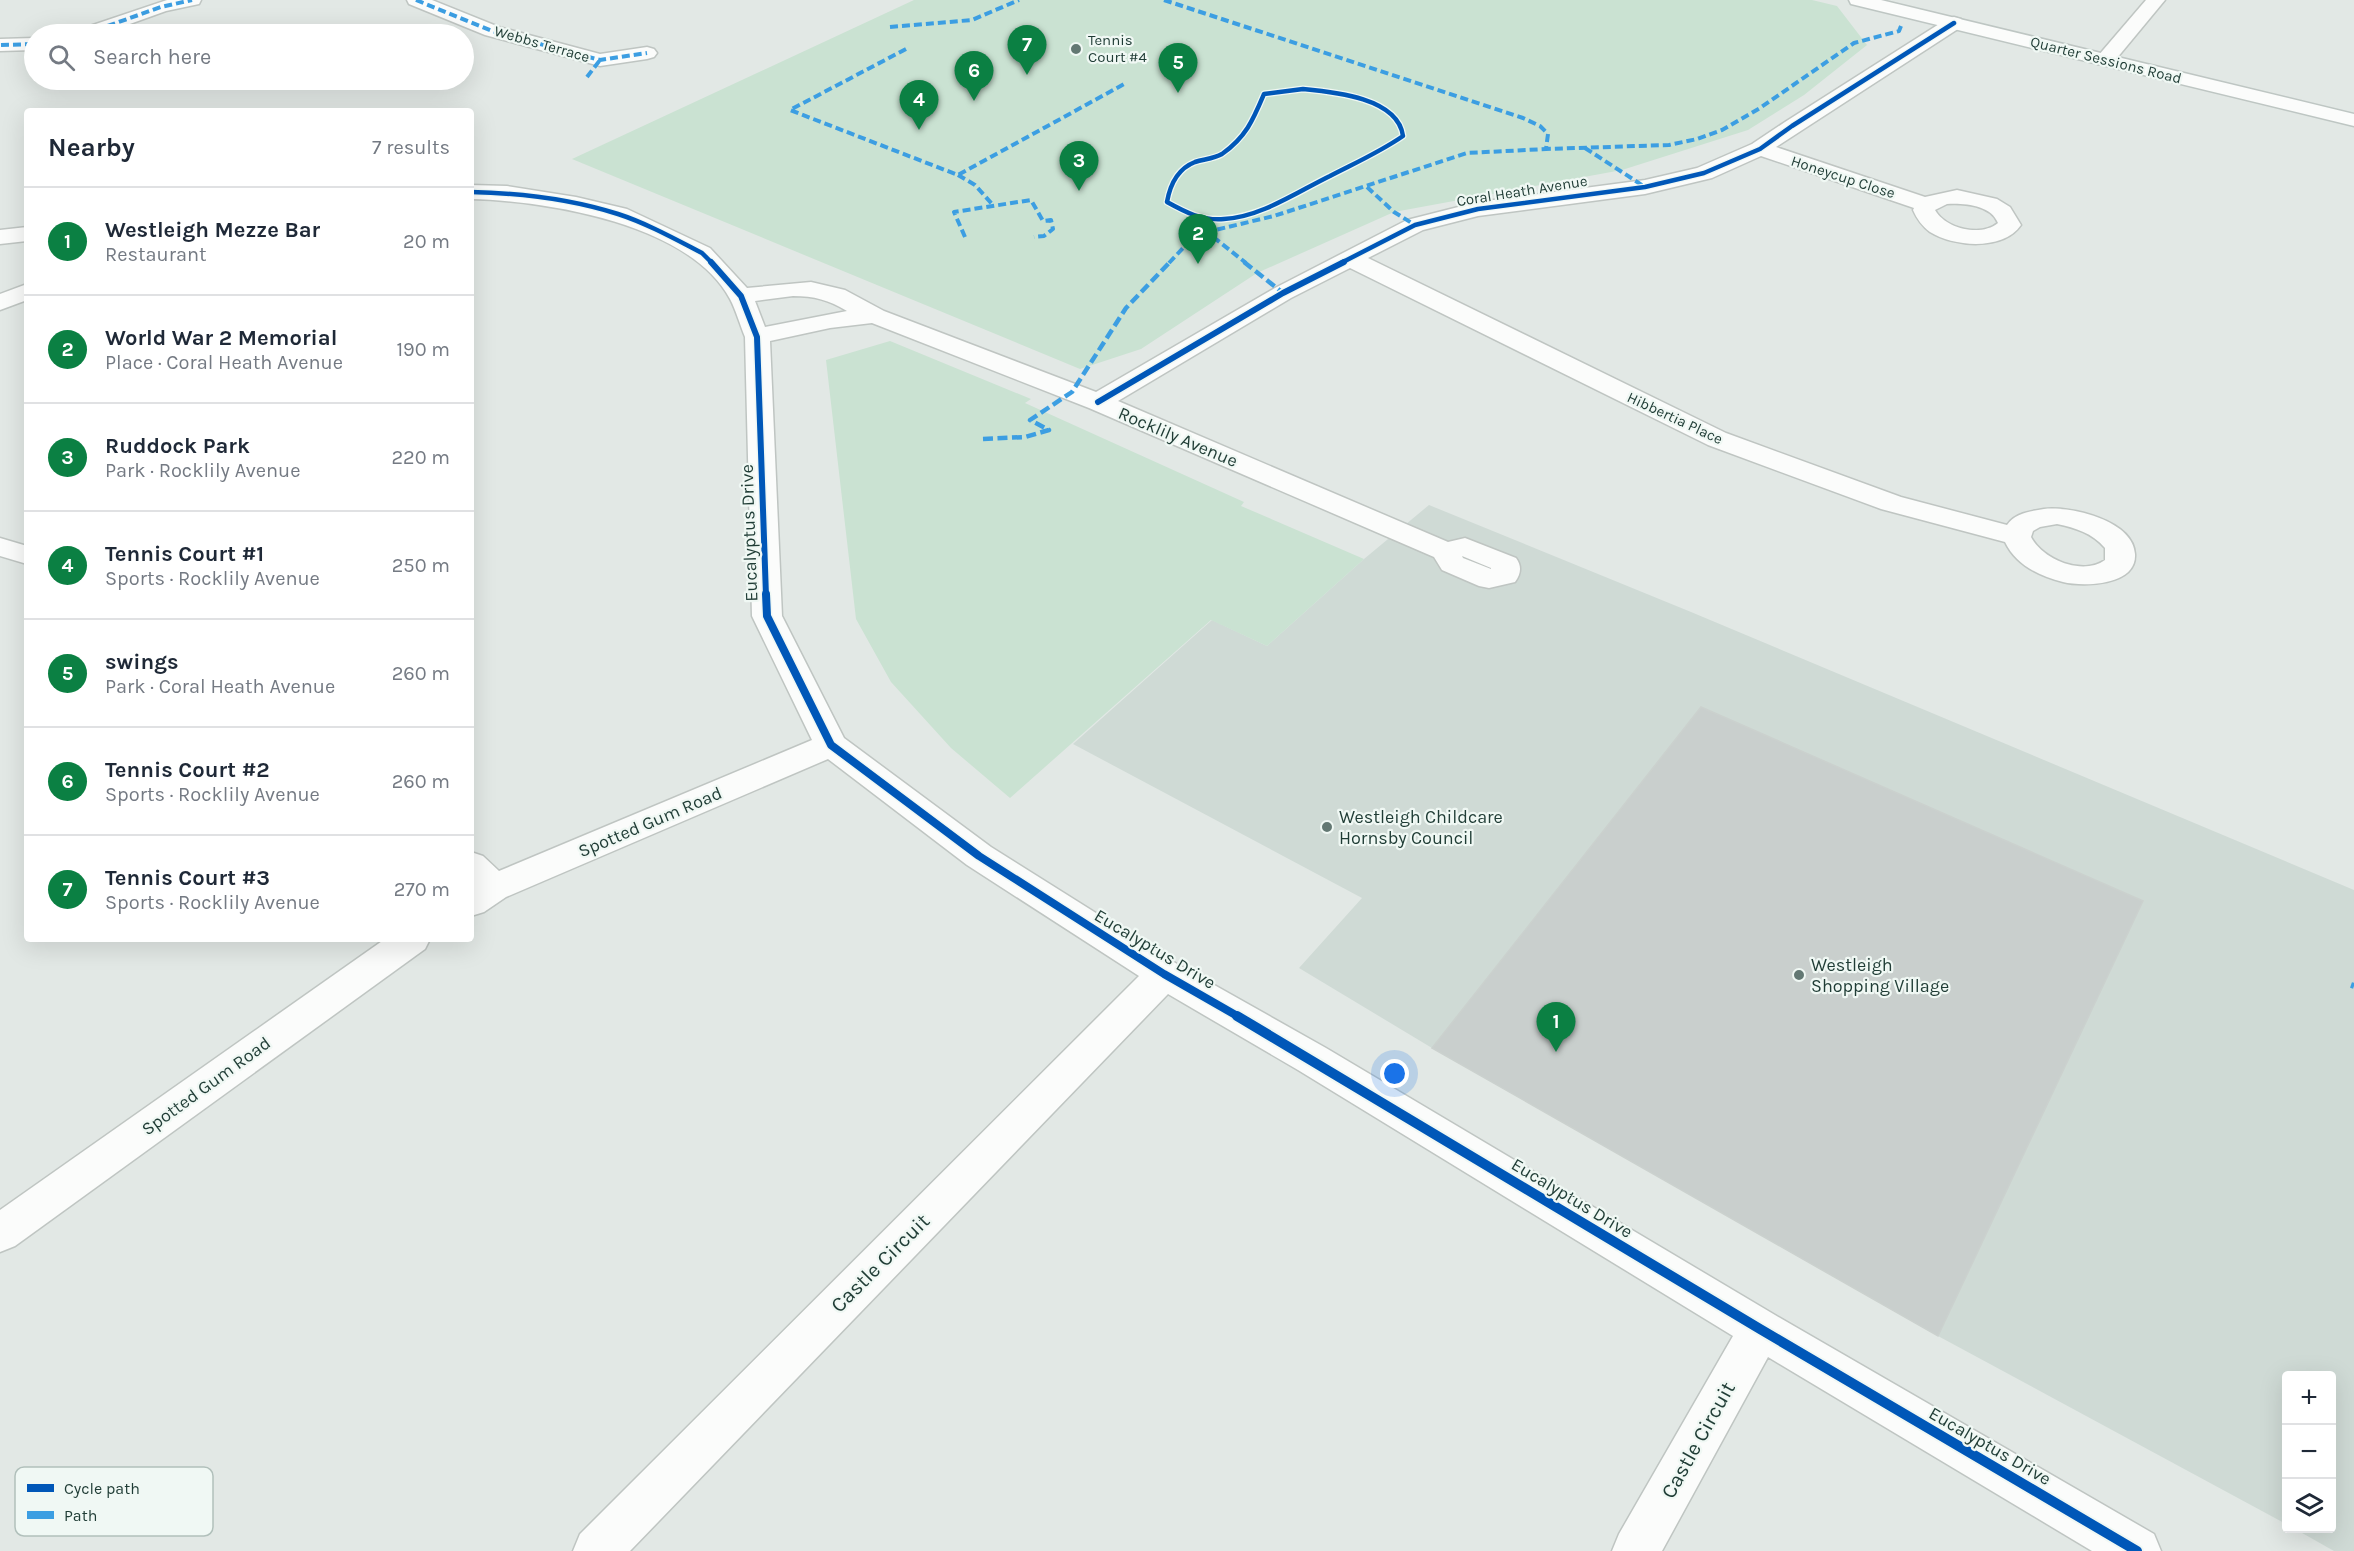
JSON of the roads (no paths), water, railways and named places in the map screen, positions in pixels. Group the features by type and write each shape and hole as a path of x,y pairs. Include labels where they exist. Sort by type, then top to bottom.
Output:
{"street":[{"path":"114,24 192,0"},
{"name":"Webbs Terrace","path":"416,0 510,37 600,60 647,53"},
{"name":"Quarter Sessions Road","path":"1858,0 2354,120"},
{"path":"2104,60 2156,0"},
{"name":"Coral Heath Avenue","path":"1098,402 1283,293 1415,225 1478,209 1645,187 1704,173 1760,149 1792,126 1954,23"},
{"path":"1,45 24,44"},
{"name":"Webbs Terrace","path":"587,77 600,60"},
{"name":"Honeycup Close","path":"1760,149 1927,204"},
{"name":"Eucalyptus Drive","path":"474,192 507,193 544,198 619,214 702,253 741,296 757,337 767,616 831,745 979,856 1164,974 1312,1059 1760,1329 2137,1551"},
{"path":"0,237 24,234"},
{"name":"Hibbertia Place","path":"1349,258 1717,439 1891,503 2017,536"},
{"name":"Rocklily Avenue","path":"741,296 793,289 812,289 837,295 875,316 1098,402 1445,551"},
{"path":"0,303 24,293"},
{"name":"Rocklily Avenue","path":"757,337 832,318 875,316"},
{"path":"0,546 24,554"},
{"name":"Spotted Gum Road","path":"479,885 831,745"},
{"name":"Spotted Gum Road","path":"0,1233 408,942"},
{"name":"Castle Circuit","path":"597,1551 1164,974"},
{"name":"Castle Circuit","path":"1636,1551 1760,1329"}],"place":[{"name":"Tennis Court #4","path":"1076,49"},
{"name":"Tennis Court #3","path":"1027,75"},
{"name":"swings","path":"1178,93"},
{"name":"Tennis Court #2","path":"974,101"},
{"name":"Tennis Court #1","path":"919,130"},
{"name":"Ruddock Park","path":"1079,191"},
{"name":"World War 2 Memorial","path":"1198,264"},
{"name":"Westleigh Childcare Hornsby Council","path":"1327,827"},
{"name":"Westleigh Shopping Village","path":"1799,975"},
{"name":"Westleigh Mezze Bar","path":"1556,1052"}]}
